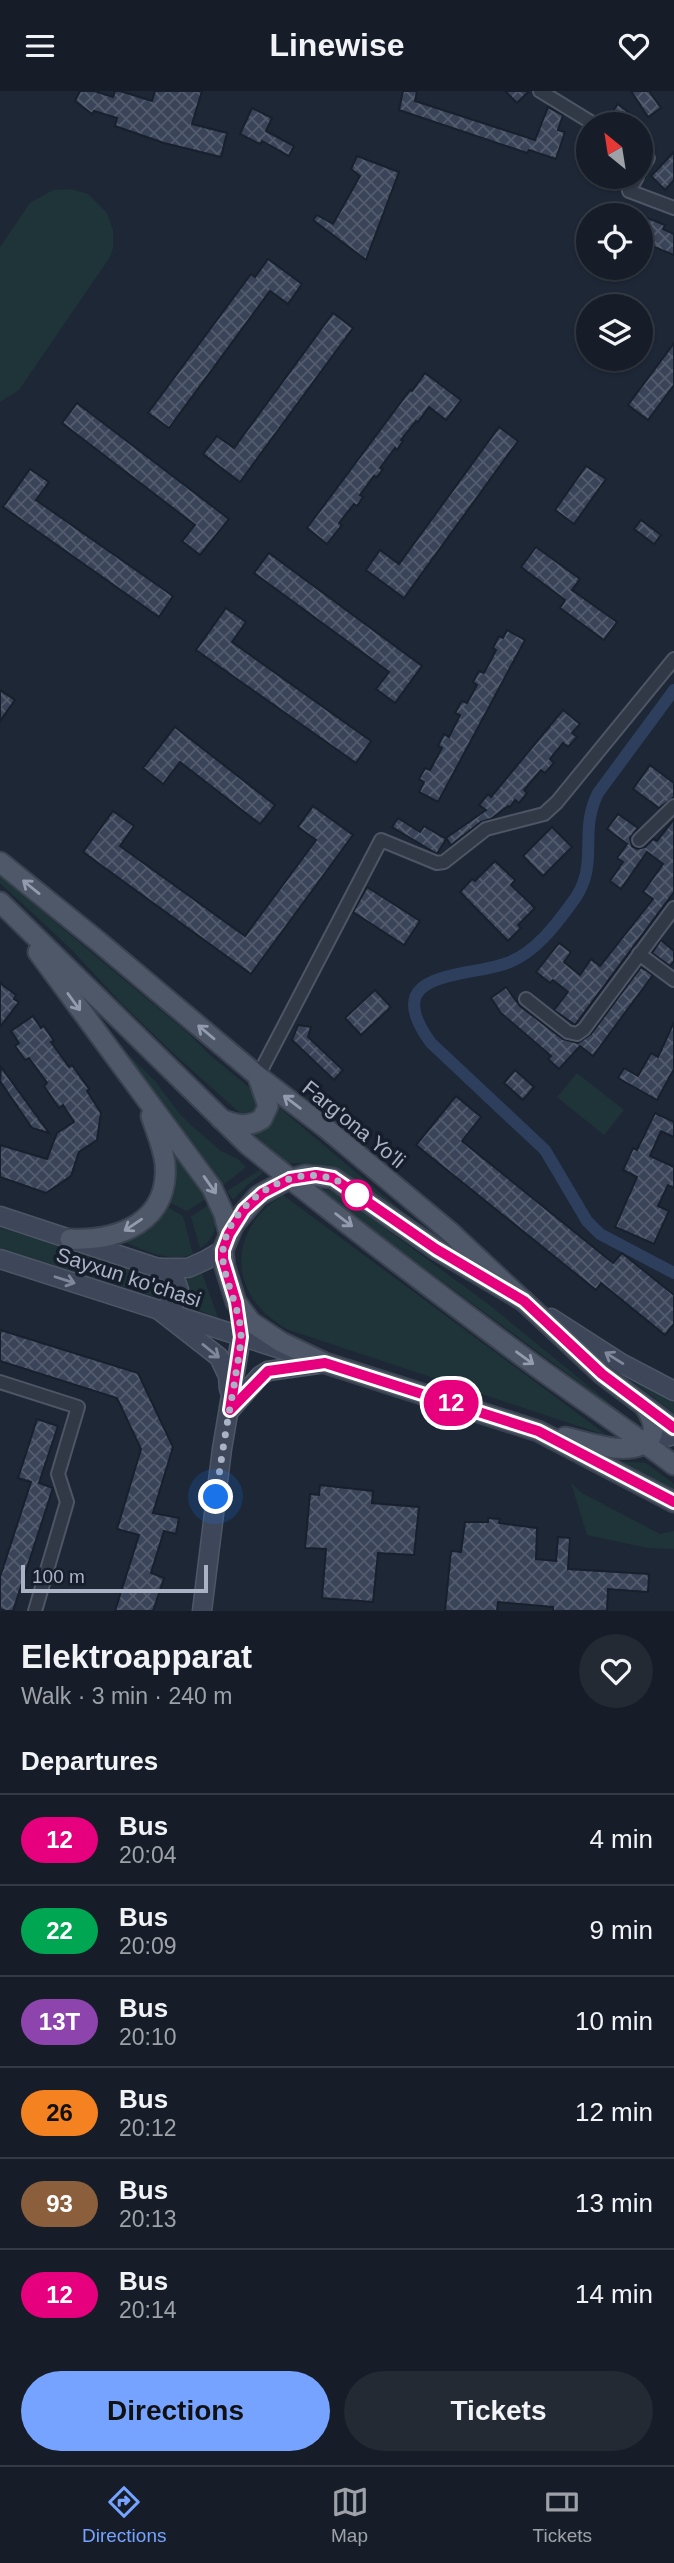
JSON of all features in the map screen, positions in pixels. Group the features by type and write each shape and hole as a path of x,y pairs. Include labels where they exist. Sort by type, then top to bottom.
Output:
{"main road":[{"name":"Farg'ona Yo'li","path":"0,862 450,1231 602,1374 674,1428"},
{"path":"3,904 217,1195 226,1242 227,1276 236,1302 241,1337 222,1449 202,1611"},
{"path":"3,904 217,1117 290,1179 524,1357 674,1465"},
{"path":"217,1117 241,1125 262,1119 268,1106 258,1076"},
{"path":"70,1239 95,1239 117,1235 141,1221 159,1199 164,1182 164,1159 144,1099"},
{"path":"226,1242 244,1210 258,1196 290,1179 310,1175 333,1178 436,1249 621,1363 674,1391"},
{"name":"Sayxun ko'chasi","path":"0,1216 158,1268 188,1268 206,1261 226,1242"},
{"name":"Sayxun ko'chasi","path":"0,1259 538,1431 674,1502"},
{"path":"158,1268 174,1276 179,1290 174,1303 160,1311 214,1352 223,1363 228,1375 230,1410"},
{"path":"236,1302 243,1313 261,1330 325,1363"},
{"path":"230,1410 268,1371 325,1363"},
{"path":"645,1406 655,1429 645,1443"},
{"path":"538,1431 612,1448 674,1435"}],"street":[{"path":"540,91 576,113"},
{"path":"630,189 629,191 674,208"},
{"path":"258,1076 381,840 437,863 444,862 486,829 544,814 557,802 674,659"},
{"path":"639,841 674,806"},
{"path":"526,999 568,1032 577,1034 584,1029 674,908"},
{"path":"639,954 674,980"},
{"path":"0,1382 78,1406 58,1474 67,1502 35,1611"}],"green space":[{"path":"71,189 88,194 107,213 113,230 110,257 19,390 0,402 0,247 30,203 53,190"},
{"path":"0,876 251,1089 256,1094 260,1110 246,1116 240,1113 173,1053 121,1003 70,948 0,883"},
{"path":"105,1031 155,1081 192,1126 221,1151 238,1159 246,1167 221,1187"},
{"path":"577,1073 624,1110 604,1135 557,1097"},
{"path":"275,1104 436,1240 340,1172 314,1164 288,1163 251,1132"},
{"path":"170,1147 206,1199 187,1211 163,1199"},
{"path":"260,1170 263,1173 233,1200 227,1191"},
{"path":"317,1189 329,1190 341,1196 487,1303 629,1419"},
{"path":"283,1195 608,1436 289,1330 269,1316 254,1300 245,1283 241,1264 243,1245 251,1227 264,1210"},
{"path":"161,1203 183,1216 193,1254 184,1257 165,1256 119,1240"},
{"path":"211,1203 215,1228 211,1239 200,1248 191,1217"},
{"path":"0,1228 170,1278 174,1288 166,1299 162,1299 0,1248"},
{"path":"202,1273 218,1318 185,1305 190,1295 186,1280"},
{"path":"610,1364 674,1400 674,1413"},
{"path":"615,1461 646,1463 674,1484 674,1491"},
{"path":"571,1483 582,1493 660,1534 674,1531 674,1549 647,1548 587,1535"}],"building":[{"path":"80,91 94,91 113,97 115,91 120,91 152,101 155,91 202,91 192,124 227,133 221,157 164,143 115,126 117,118 94,111 92,114 75,101"},
{"path":"403,91 417,91 415,101 535,140 548,107 563,115 558,130 565,132 556,159 529,150 527,153 399,110"},
{"path":"505,91 529,91 517,103"},
{"path":"631,91 649,91 661,108 653,114 645,112"},
{"path":"618,104 628,112 612,112"},
{"path":"252,108 272,118 266,131 294,146 289,156 262,141 260,144 240,134"},
{"path":"674,152 674,180 665,190 653,178 653,174"},
{"path":"357,156 399,172 366,260 313,220 317,215 333,224 360,176 351,169"},
{"path":"653,220 665,225 663,229 674,234 674,255 653,246"},
{"path":"268,259 302,284 288,304 270,291 169,428 148,413 251,274 255,277"},
{"path":"333,313 353,328 240,482 203,454 217,436 234,448"},
{"path":"674,343 674,385 648,420 628,405"},
{"path":"425,373 461,400 446,420 429,407 380,468 383,469 377,477 374,476 360,495 363,497 357,506 354,504 339,523 342,525 327,544 307,528"},
{"path":"77,403 229,519 200,555 182,541 195,525 62,423"},
{"path":"499,427 518,441 404,598 366,570 380,550 399,564"},
{"path":"586,466 606,479 574,524 555,510"},
{"path":"30,469 49,482 36,500 173,596 159,617 3,507"},
{"path":"641,520 661,535 654,544 634,529"},
{"path":"536,547 580,579 572,590 617,622 604,640 560,608 565,600 521,567"},
{"path":"269,553 422,666 395,703 376,689 389,672 254,573"},
{"path":"226,608 246,622 232,642 371,741 356,763 196,650"},
{"path":"507,630 525,640 438,802 419,792 424,782 419,779 425,768 430,770 442,748 438,746 444,734 449,737 460,715 455,713 462,701 467,703 477,685 473,682 479,671 484,673 496,650 493,648 499,636 503,638"},
{"path":"0,690 15,700 0,721"},
{"path":"563,710 580,724 572,733 577,737 568,747 563,743 550,759 554,763 545,773 541,770 524,790 527,793 519,803 515,800 510,807 481,822 451,845 446,838 486,810 479,805 488,794 491,797"},
{"path":"175,727 275,805 260,824 180,762 163,784 143,768"},
{"path":"650,765 674,783 674,797 659,808 633,789"},
{"path":"313,806 353,835 251,974 83,852 113,811 134,826 120,846 245,936 316,840 298,827"},
{"path":"618,814 638,828 630,838 632,846 637,849 645,847 653,839 657,841 674,819 674,892 575,1025 554,1010 568,992 553,980 550,983 536,972 559,943 571,952 564,962 580,975 591,959 600,966 653,899 643,892 663,864 647,852 621,889 610,881 623,862 617,858 627,844 607,829"},
{"path":"398,818 420,832 424,826 446,839 437,854 392,827"},
{"path":"552,827 572,847 543,876 523,856"},
{"path":"495,861 515,880 511,885 535,908 518,925 521,928 508,941 460,892"},
{"path":"367,887 420,921 404,945 353,912"},
{"path":"661,940 674,951 674,961 670,966 652,953"},
{"path":"641,967 653,975 593,1056 580,1046 559,1069 548,1059 551,1056 501,1013 491,998 506,987 520,1006 563,1039 578,1043 591,1034"},
{"path":"0,983 16,995 14,999 19,1002 0,1027"},
{"path":"375,990 391,1007 361,1035 345,1018"},
{"path":"33,1016 41,1028 44,1026 54,1041 51,1042 89,1089 87,1091 101,1113 97,1140 79,1152 71,1176 46,1193 0,1177 0,1145 47,1159 57,1133 74,1122 63,1105 59,1108 44,1086 47,1083 29,1058 25,1060 15,1046 19,1043 11,1031"},
{"path":"674,1022 674,1069 657,1100 618,1078 624,1068 638,1076 651,1053 658,1057"},
{"path":"298,1025 311,1027 308,1037 343,1070 334,1080 292,1040"},
{"path":"1,1067 49,1133 32,1128 0,1081"},
{"path":"515,1070 534,1087 523,1100 504,1083"},
{"path":"456,1096 481,1117 462,1141 613,1263 622,1253 674,1295 674,1324 665,1335 601,1283 596,1290 416,1145"},
{"path":"655,1113 674,1122 674,1137 661,1131 650,1156 674,1167 674,1188 668,1185 658,1206 669,1211 654,1244 615,1227 637,1177 623,1170 633,1148 637,1150"},
{"path":"0,1330 138,1373 173,1447 153,1513 179,1518 176,1534 164,1531 151,1573 164,1578 153,1611 115,1611 139,1535 117,1529 141,1449 117,1398 0,1361"},
{"path":"37,1419 58,1426 39,1483 53,1488 13,1611 6,1611 0,1609 0,1577 31,1482 18,1478"},
{"path":"320,1485 373,1491 372,1503 419,1507 414,1555 378,1553 373,1602 322,1598 326,1549 305,1548 310,1494 319,1495"},
{"path":"488,1518 500,1519 499,1523 537,1528 536,1559 556,1561 558,1537 570,1538 568,1569 649,1574 648,1592 608,1589 607,1611 553,1611 553,1607 498,1602 497,1611 445,1611 451,1551 461,1552 465,1522 488,1522"}],"waterway":[{"path":"674,690 598,793 589,823 585,876 580,890 552,929 537,945 510,962 434,981 421,989 414,1001 417,1019 431,1043 545,1150 587,1221 600,1234 674,1273"}],"bus line":[{"name":"12","path":"674,1428 602,1374 524,1301 436,1249 333,1178 305,1175 276,1185 248,1205 233,1224 223,1250 223,1259 236,1302 241,1337 230,1410 260,1376 268,1371 325,1363 538,1431 674,1502"}],"route":[{"path":"216,1497 241,1337 236,1302 223,1259 223,1250 233,1224 258,1196 276,1185 305,1175 333,1178 363,1199 357,1195"}]}
